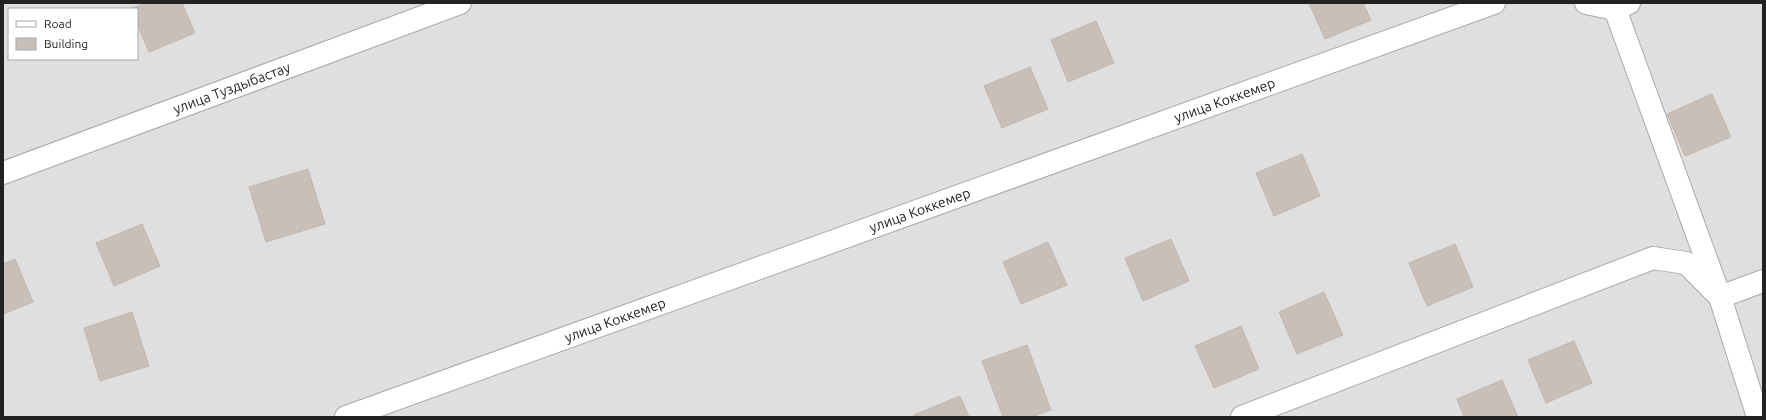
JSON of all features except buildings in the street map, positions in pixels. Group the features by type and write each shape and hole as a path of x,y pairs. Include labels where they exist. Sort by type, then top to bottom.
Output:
{"street":[{"name":"улица Туздыбастау","path":"3,173 460,3"},
{"name":"улица Коккемер","path":"346,417 1494,3"},
{"path":"1586,3 1621,5 1720,297 1758,417"},
{"path":"1242,417 1653,258 1686,263 1720,297"},
{"path":"1720,297 1763,281"}],"shaded area":[{"path":"3,3 1763,3 1763,417 3,417"}]}
